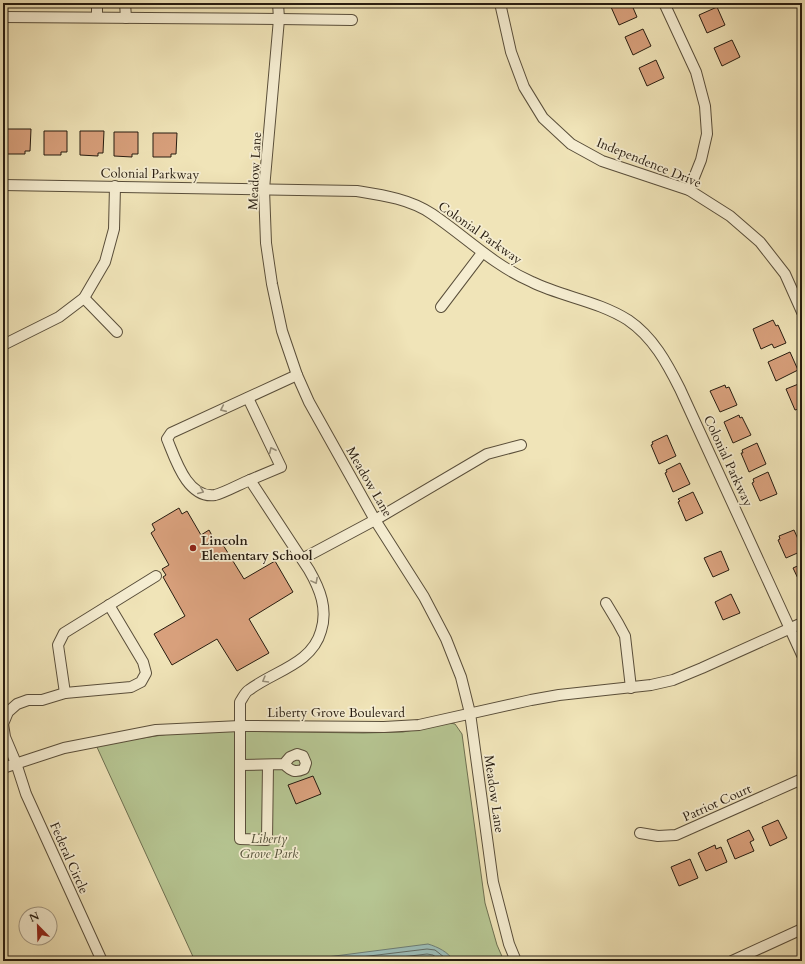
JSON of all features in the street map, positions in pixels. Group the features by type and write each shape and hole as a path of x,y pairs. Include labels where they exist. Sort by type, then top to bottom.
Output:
{"street":[{"path":"97,3 97,17"},
{"path":"125,3 126,18"},
{"name":"Meadow Lane","path":"278,3 279,19 264,189 266,243 272,284 282,331 297,375 309,402 375,520 424,597 446,639 461,677 470,713 493,882 509,944 516,961"},
{"name":"Independence Drive","path":"500,3 511,52 524,87 543,118 571,144 602,160 689,190 730,216 760,242 785,274 802,312"},
{"path":"664,3 696,72 706,106 707,134 701,160 689,190"},
{"path":"3,17 352,20"},
{"name":"Colonial Parkway","path":"3,185 357,191 383,195 406,202 431,213 482,253 532,282 605,307 628,321 648,337 667,362 802,655"},
{"path":"3,345 59,317 84,298 105,262 114,229 115,186"},
{"path":"441,306 482,253"},
{"path":"84,298 117,332"},
{"path":"248,398 281,467 214,495 203,493 191,486 181,474 167,439 171,432 297,375"},
{"path":"302,559 375,520 487,454 521,445"},
{"path":"250,480 302,559 317,585 324,605 324,623 319,640 306,656 248,690 240,702 240,839 267,840 268,765"},
{"path":"65,693 58,645 64,633 156,576"},
{"path":"606,603 625,636 631,688"},
{"name":"Federal Circle","path":"102,961 26,794 16,763 5,737 3,724 8,712 17,704 28,700 42,700 65,693 131,687 141,682 146,673 143,662 109,605"},
{"name":"Liberty Grove Boulevard","path":"3,768 64,748 156,730 240,726 384,727 419,725 559,695 631,688 673,680 802,622"},
{"path":"240,765 284,764"},
{"name":"Patriot Court","path":"640,833 658,836 676,835 802,779"},
{"path":"732,961 802,929"}],"green space":[{"name":"Liberty Grove Park","path":"450,723 455,724 462,734 485,903 497,945 504,961 195,961 96,745 176,733 221,731 363,733 403,732"}],"water":[{"path":"428,944 442,950 454,961 296,961"}],"building":[{"path":"621,3 631,3 637,17 619,25 611,7"},
{"path":"717,7 725,25 707,33 699,15"},
{"path":"643,29 651,46 633,55 625,37"},
{"path":"732,40 740,57 722,66 714,48"},
{"path":"656,60 664,78 647,86 639,68"},
{"path":"7,129 31,129 30,151 25,151 25,154 7,154"},
{"path":"44,131 67,131 67,152 61,152 61,155 44,155"},
{"path":"80,131 104,131 103,153 98,153 98,156 80,155"},
{"path":"114,132 138,132 138,154 132,154 132,157 114,156"},
{"path":"153,133 177,133 176,154 171,154 171,157 153,157"},
{"path":"773,320 776,326 778,325 786,343 774,348 772,344 761,349 753,329"},
{"path":"790,352 798,370 776,381 768,362"},
{"path":"801,383 802,408 795,410 786,389"},
{"path":"725,385 726,388 729,387 737,405 720,412 710,391"},
{"path":"739,415 740,418 742,417 751,435 733,443 724,422"},
{"path":"667,435 676,456 659,464 651,445 653,444 652,442"},
{"path":"757,443 766,464 749,472 741,453 743,453 742,450"},
{"path":"680,463 690,484 673,492 665,473 667,472 666,470"},
{"path":"768,472 777,494 760,501 752,483 754,482 753,479"},
{"path":"693,492 703,513 686,521 678,499"},
{"path":"179,508 182,514 187,511 201,535 209,530 216,543 220,540 244,579 275,561 293,592 249,619 269,653 237,671 217,639 172,665 154,634 185,616 163,577 166,575 162,569 169,565 151,533 155,530 152,524"},
{"path":"794,530 802,551 786,558 778,540 780,539 779,536"},
{"path":"721,551 729,570 713,577 704,558"},
{"path":"802,564 802,587 793,568"},
{"path":"731,594 740,613 723,620 715,602"},
{"path":"313,776 321,794 296,804 288,785"},
{"path":"778,820 787,838 770,846 762,827"},
{"path":"749,830 754,840 750,842 754,851 735,859 727,840"},
{"path":"715,845 716,849 721,847 727,862 706,871 698,853"},
{"path":"690,859 698,878 679,886 671,867"}],"place":[{"name":"Lincoln Elementary School","path":"193,548"}]}
